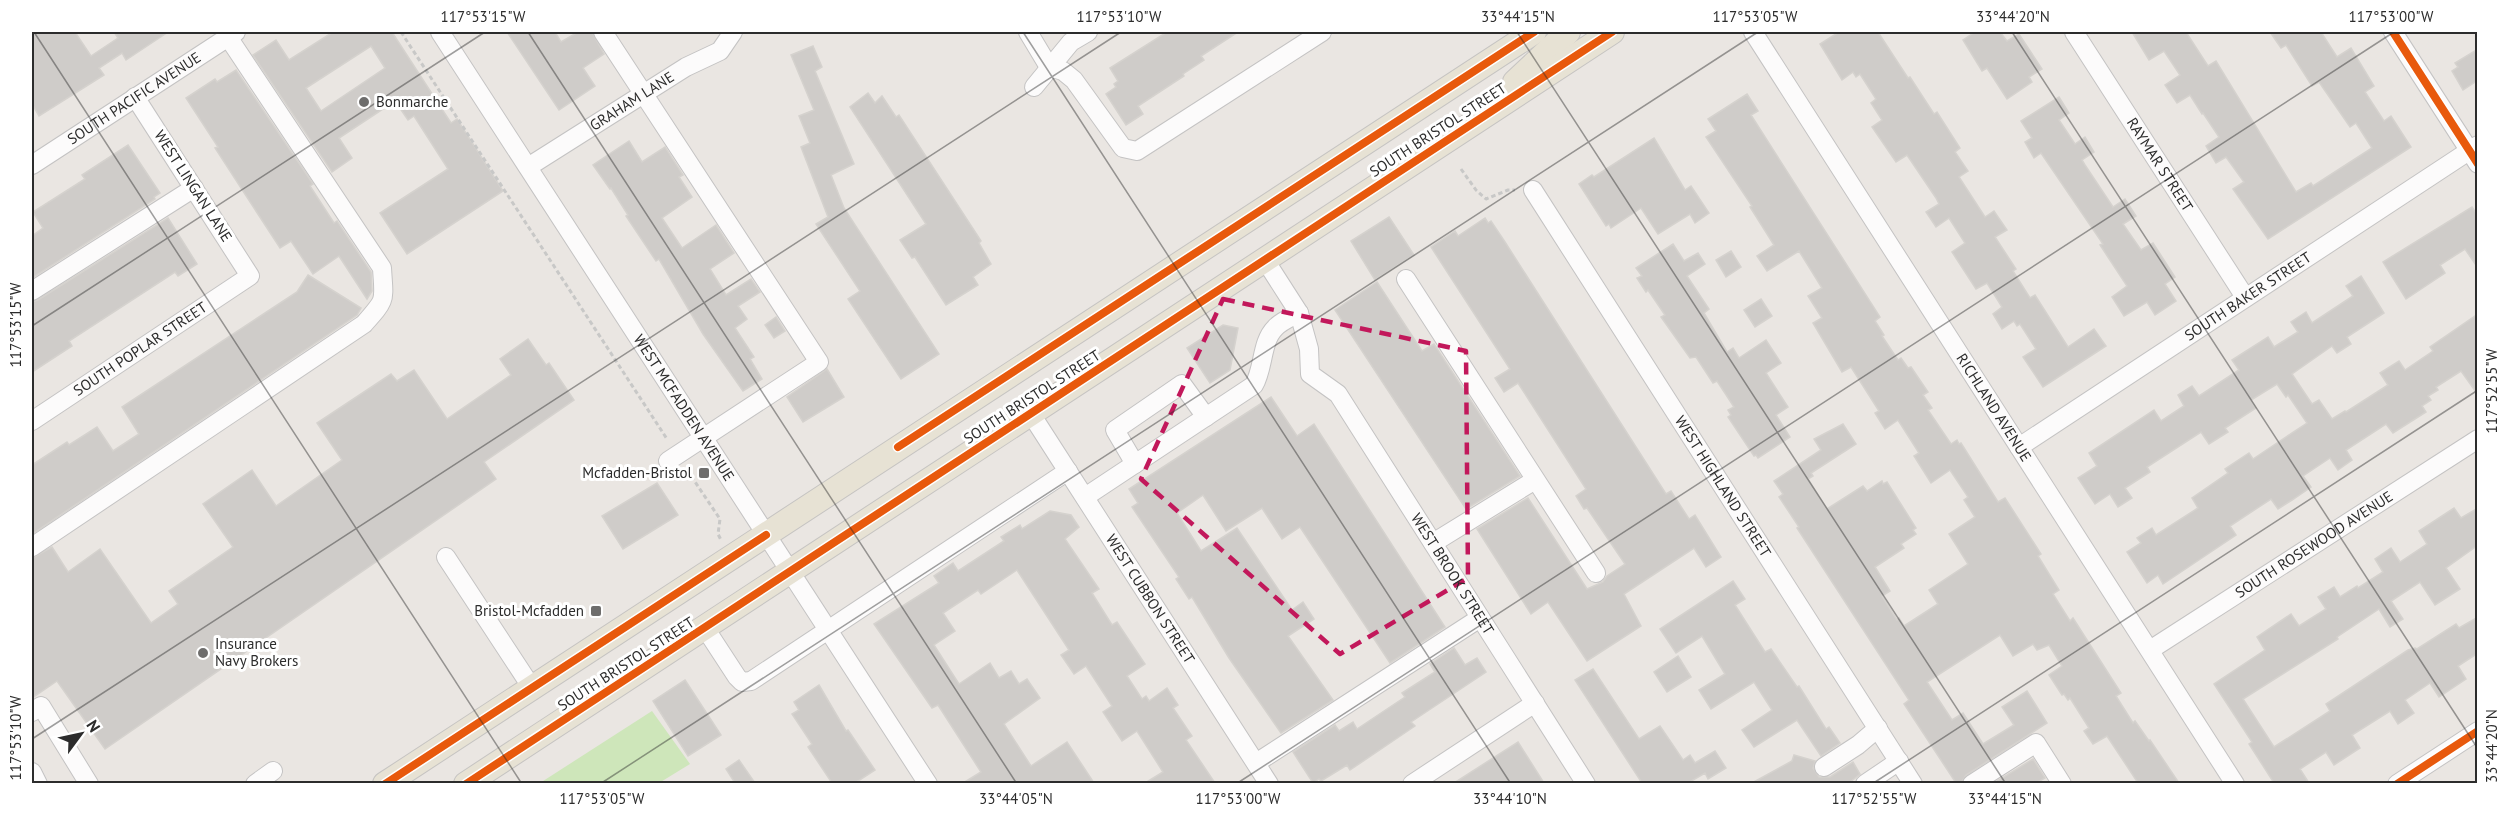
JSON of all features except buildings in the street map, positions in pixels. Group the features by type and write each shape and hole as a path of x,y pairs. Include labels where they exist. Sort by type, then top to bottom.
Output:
{"main road":[{"name":"SOUTH BRISTOL STREET","path":"385,783 1534,32"},
{"path":"1470,125 1568,32"},
{"name":"SOUTH BRISTOL STREET","path":"466,783 790,573 1612,32"}],"street":[{"name":"WEST MCFADDEN AVENUE","path":"440,32 828,630 923,782"},
{"path":"603,32 819,362 672,458"},
{"name":"GRAHAM LANE","path":"528,167 686,67 720,51 733,32"},
{"path":"1028,32 1049,67 1063,71 1074,80 1123,148 1137,151 1322,32"},
{"path":"1034,87 1071,42 1088,32"},
{"name":"RICHLAND AVENUE","path":"1753,32 2235,783"},
{"name":"RAYMAR STREET","path":"2074,32 2245,297"},
{"path":"2393,32 2475,153"},
{"path":"32,547 364,324 380,306 385,295 382,268 232,34"},
{"name":"SOUTH PACIFIC AVENUE","path":"32,165 232,34"},
{"name":"WEST LINGAN LANE","path":"135,97 250,276"},
{"name":"SOUTH BAKER STREET","path":"2019,447 2245,297 2475,153"},
{"path":"32,291 194,188"},
{"name":"WEST HIGHLAND STREET","path":"1533,190 1913,783"},
{"path":"1085,497 1254,385 1259,376 1269,336 1276,327 1299,313 1265,260"},
{"name":"SOUTH POPLAR STREET","path":"32,421 250,276"},
{"path":"1406,279 1596,573"},
{"name":"WEST BROOK STREET","path":"1299,313 1310,349 1310,374 1338,394 1586,783"},
{"path":"1135,464 1115,430 1182,384 1206,417"},
{"name":"WEST CUBBON STREET","path":"1031,414 1269,783"},
{"name":"SOUTH ROSEWOOD AVENUE","path":"2150,650 2478,439"},
{"path":"705,628 730,668 742,682 750,681 1068,471"},
{"path":"1433,543 1535,480"},
{"path":"446,557 532,688"},
{"path":"1256,764 1480,618"},
{"path":"1412,783 1535,703"},
{"path":"32,712 41,706 89,783"},
{"path":"1824,767 1858,745 1878,728"},
{"path":"2397,783 2478,731"},
{"path":"1972,783 2036,743 2062,783"},
{"path":"1865,783 1899,761"},
{"path":"255,783 273,771"},
{"path":"32,772 38,783"}],"path":[{"path":"401,32 672,458 720,519 718,534 732,557"},
{"path":"1461,169 1476,190 1486,199 1508,190 1533,190"}],"highlighted area":[{"path":"1223,299 1466,351 1468,578 1340,654 1141,479"}],"green space":[{"path":"652,711 690,764 659,783 540,783"}],"cycle path":[{"path":"898,447 1534,32"},
{"path":"466,784 1612,32"},
{"path":"2393,32 2478,164"},
{"path":"385,784 766,535"},
{"path":"2397,784 2478,731"}],"place":[{"name":"Bonmarche","path":"364,102"},
{"name":"Mcfadden-Bristol","path":"704,473"},
{"name":"Bristol-Mcfadden","path":"596,611"},
{"name":"Insurance Navy Brokers","path":"203,653"}]}
